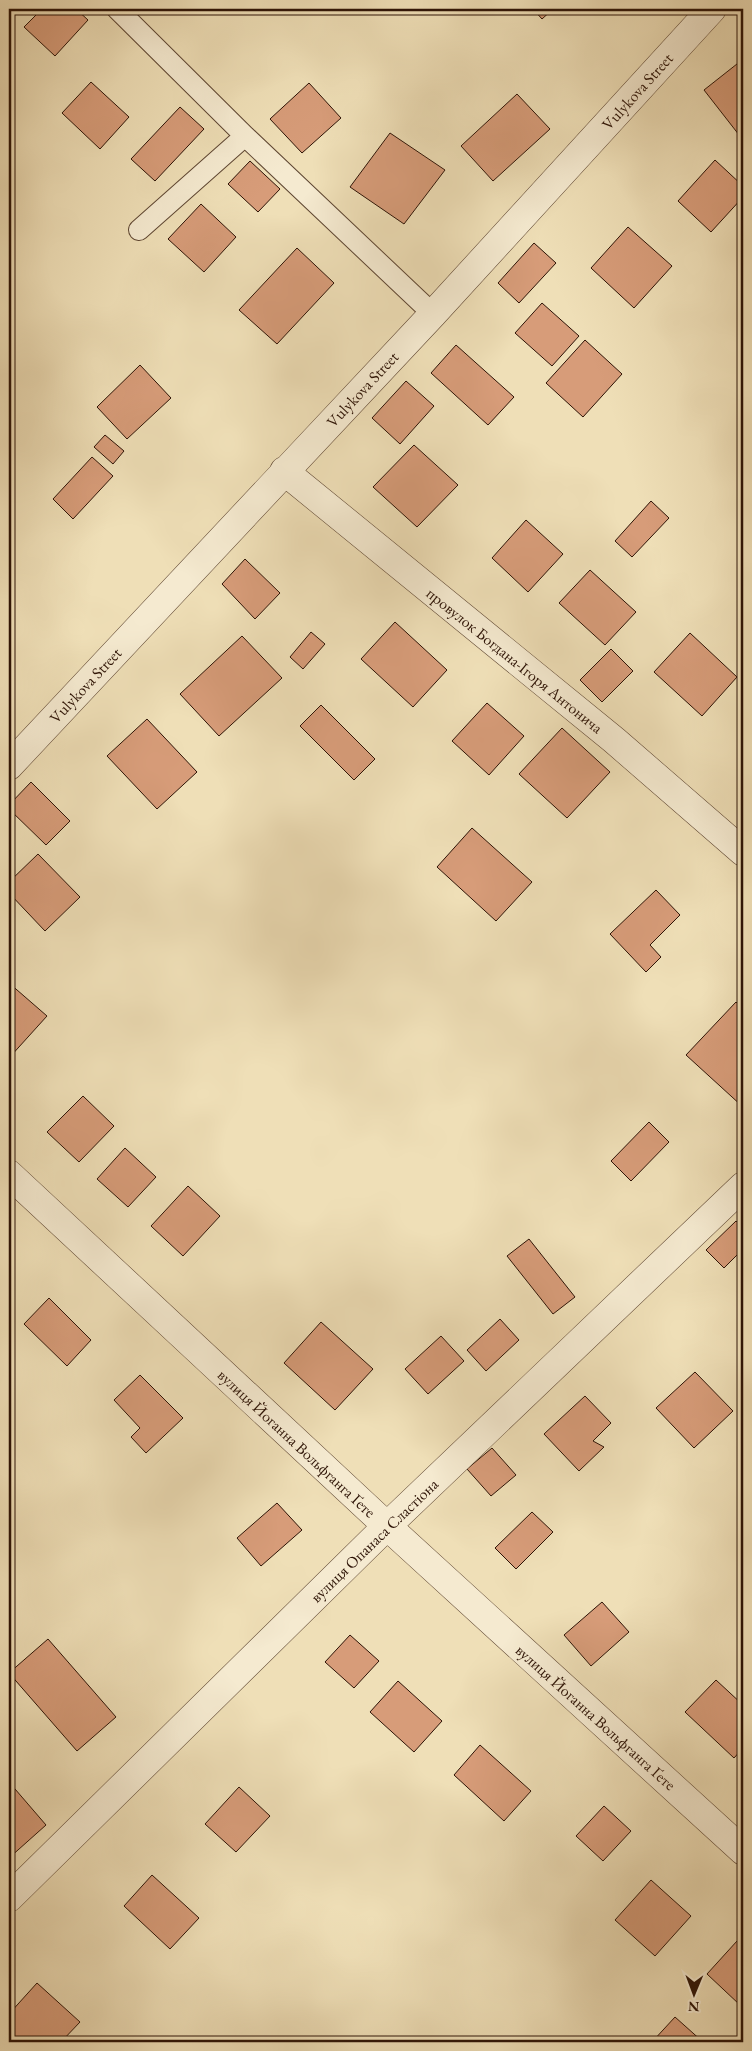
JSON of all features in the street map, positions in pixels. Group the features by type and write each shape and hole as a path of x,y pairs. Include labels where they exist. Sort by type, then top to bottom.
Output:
{"street":[{"name":"Vulykova Street","path":"9,766 433,314 712,9"},
{"name":"провулок Богдана-Ігоря Антонича","path":"284,471 614,740 743,852"},
{"name":"вулиця Йоганна Вольфганга Ґете","path":"9,1174 387,1526 743,1851"},
{"name":"вулиця Опанаса Сластіона","path":"9,1898 387,1526 743,1186"}],"lane":[{"path":"116,9 245,136 433,314"},
{"path":"139,230 245,136"}],"building":[{"path":"42,9 76,9 88,20 55,56 24,27"},
{"path":"533,9 553,9 542,19"},
{"path":"742,60 743,62 743,140 704,90"},
{"path":"91,82 129,117 100,149 62,113"},
{"path":"309,83 341,118 302,153 270,119"},
{"path":"517,94 550,129 493,181 461,146"},
{"path":"180,107 204,129 155,181 131,159"},
{"path":"390,133 445,170 404,224 350,187"},
{"path":"715,160 743,186 743,197 711,232 678,201"},
{"path":"250,161 280,189 258,212 228,184"},
{"path":"201,204 236,237 204,272 168,239"},
{"path":"628,227 672,266 634,308 591,268"},
{"path":"534,243 556,263 519,303 498,283"},
{"path":"297,248 334,283 277,344 239,310"},
{"path":"542,303 579,336 552,366 515,333"},
{"path":"585,340 622,374 583,417 546,383"},
{"path":"456,345 514,397 488,425 431,373"},
{"path":"140,365 171,398 127,439 97,407"},
{"path":"406,381 434,406 400,444 372,418"},
{"path":"105,435 124,451 113,464 94,447"},
{"path":"414,445 458,485 417,527 373,487"},
{"path":"92,457 113,476 73,519 53,499"},
{"path":"651,501 669,518 632,557 615,541"},
{"path":"526,520 563,554 528,592 492,558"},
{"path":"245,559 280,593 255,619 222,584"},
{"path":"590,570 636,612 605,645 559,603"},
{"path":"395,622 447,670 413,707 361,659"},
{"path":"311,632 325,644 303,669 290,657"},
{"path":"690,633 737,677 702,716 654,672"},
{"path":"242,636 282,678 219,736 180,694"},
{"path":"611,649 633,671 602,702 580,680"},
{"path":"487,703 524,736 489,775 452,741"},
{"path":"321,705 375,759 354,780 300,726"},
{"path":"147,719 197,772 157,809 107,756"},
{"path":"562,728 610,772 567,818 519,774"},
{"path":"31,782 70,821 46,845 9,809 9,805"},
{"path":"472,828 532,882 496,921 437,867"},
{"path":"38,854 80,897 45,931 9,893 9,882"},
{"path":"656,890 680,915 650,945 661,957 646,972 610,934"},
{"path":"9,983 47,1016 9,1058"},
{"path":"736,1002 743,1009 743,1107 686,1055"},
{"path":"83,1096 114,1126 79,1162 47,1132"},
{"path":"649,1122 669,1142 631,1181 611,1161"},
{"path":"125,1148 156,1177 128,1207 97,1179"},
{"path":"188,1186 220,1216 183,1256 151,1226"},
{"path":"736,1221 743,1228 743,1249 724,1268 706,1250"},
{"path":"529,1239 575,1297 553,1314 507,1256"},
{"path":"49,1298 91,1340 67,1366 24,1324"},
{"path":"500,1319 519,1340 486,1371 467,1350"},
{"path":"321,1322 373,1369 335,1410 284,1363"},
{"path":"441,1336 464,1361 428,1394 405,1369"},
{"path":"695,1372 733,1411 694,1448 656,1408"},
{"path":"140,1375 183,1418 146,1453 131,1437 140,1428 114,1400"},
{"path":"585,1396 611,1423 593,1441 604,1447 579,1471 544,1434"},
{"path":"492,1448 516,1475 491,1496 467,1469"},
{"path":"277,1503 302,1530 261,1566 237,1538"},
{"path":"532,1512 553,1532 516,1569 495,1548"},
{"path":"602,1602 629,1632 591,1666 564,1635"},
{"path":"350,1635 379,1661 354,1688 325,1662"},
{"path":"48,1639 116,1717 77,1751 9,1673"},
{"path":"716,1680 743,1705 743,1748 734,1758 685,1712"},
{"path":"398,1681 442,1721 414,1752 370,1712"},
{"path":"480,1745 531,1791 504,1821 454,1775"},
{"path":"9,1782 46,1825 9,1858"},
{"path":"239,1787 270,1816 236,1852 205,1824"},
{"path":"604,1806 631,1831 603,1861 576,1836"},
{"path":"152,1875 199,1918 170,1949 124,1906"},
{"path":"651,1880 691,1916 655,1956 615,1920"},
{"path":"737,1941 743,1947 743,2002 740,2005 707,1974"},
{"path":"37,1983 80,2022 61,2042 9,2042 9,2014"},
{"path":"675,2017 703,2042 652,2042"}]}
